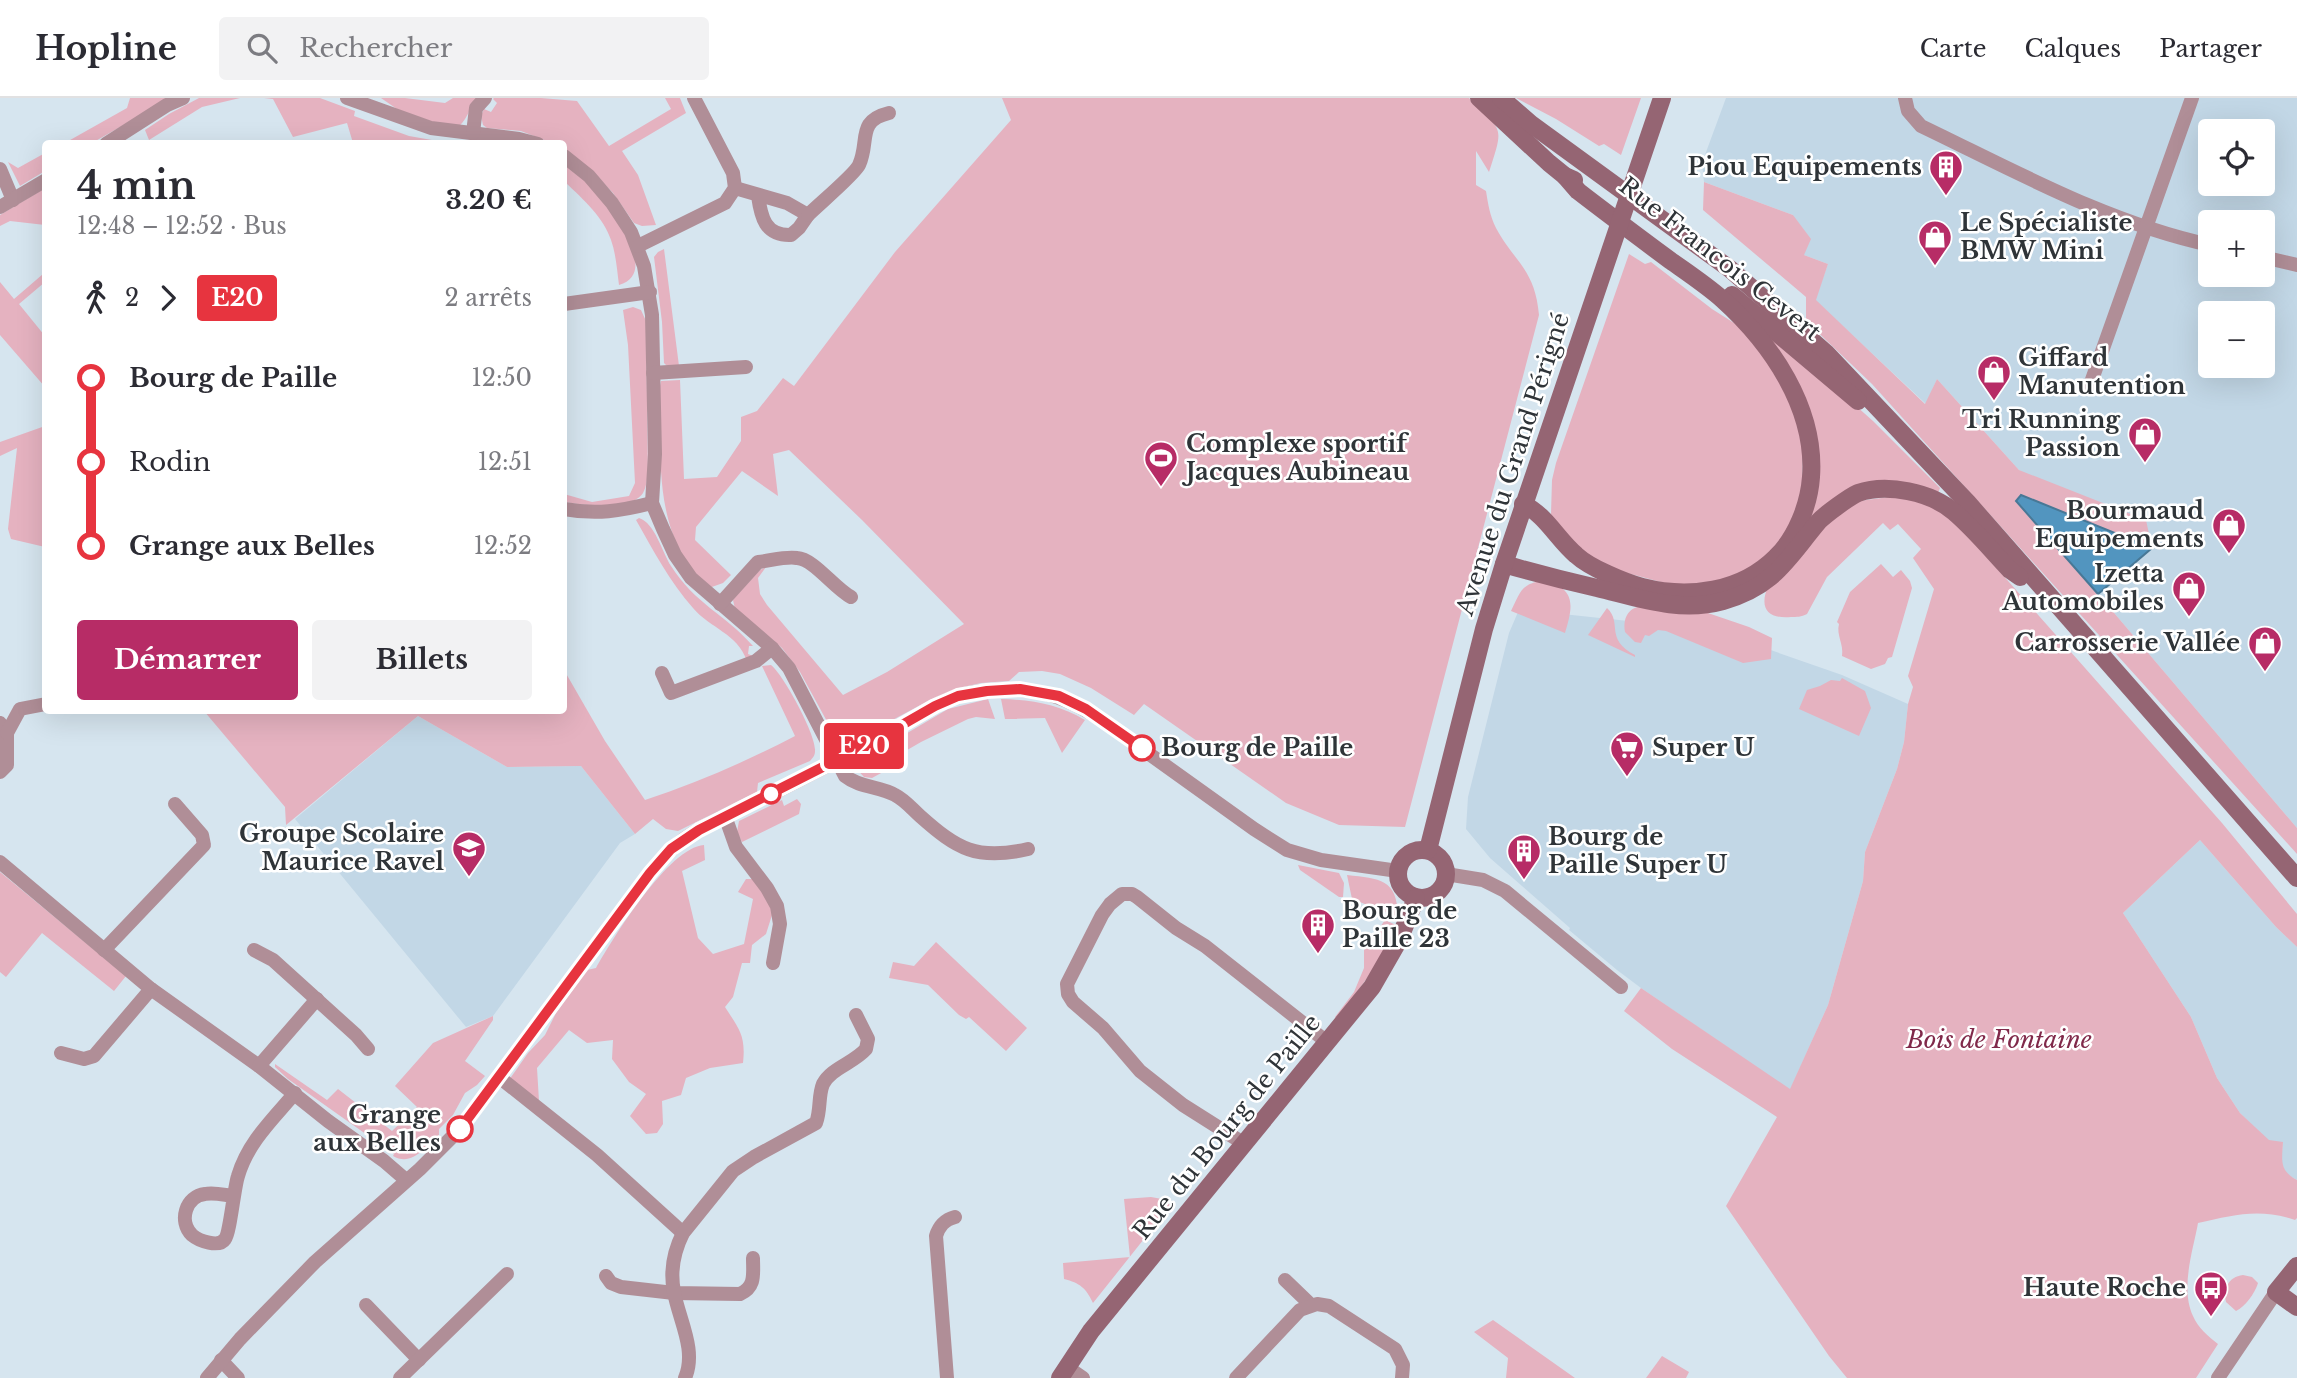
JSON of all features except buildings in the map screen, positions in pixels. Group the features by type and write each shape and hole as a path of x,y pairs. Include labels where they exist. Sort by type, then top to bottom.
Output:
{"street":[{"path":"130,137 167,105 183,98"},
{"path":"347,98 431,128 523,140"},
{"path":"472,134 476,108 485,98"},
{"path":"638,246 725,203 735,188 735,178 694,98"},
{"name":"Rue Francois Cevert","path":"1479,98 1565,176 1651,240 1704,273 1780,334 1929,463"},
{"name":"Rue Francois Cevert","path":"1501,98 1531,124 1730,269 1826,353 1929,463 2297,878"},
{"name":"Avenue du Grand Périgné","path":"1428,850 1481,642 1504,564 1661,98"},
{"path":"1905,98 1908,111 1921,126 2102,212 2198,242"},
{"path":"2089,388 2192,98"},
{"path":"758,196 767,227 778,234 791,234 859,166 870,122 889,113"},
{"path":"567,159 601,189 638,246 650,292 654,454 652,503 675,555 691,578 772,648 798,683 845,776 853,782 895,794 943,836 961,847 994,854 1028,849"},
{"path":"0,169 6,203 42,182"},
{"path":"735,188 787,203 808,215"},
{"path":"1523,504 1533,509 1576,555 1594,567 1643,587 1683,592 1707,592 1729,587 1754,575 1777,557 1793,534 1806,507 1812,468 1809,433 1798,398 1763,345 1740,317 1651,240"},
{"path":"2275,260 2297,265"},
{"path":"567,304 650,292"},
{"path":"653,373 746,367"},
{"path":"1504,564 1645,600 1681,606 1704,605 1741,595 1760,586 1788,562 1821,518 1858,494 1888,489 1929,497 1953,510 2010,570 2050,598"},
{"path":"567,509 613,512 652,503"},
{"path":"720,604 758,562 799,557 851,597"},
{"path":"662,673 671,693 756,661 772,648"},
{"path":"207,1378 315,1262 462,1127 661,861 682,840 958,696 1007,689 1045,692 1073,702 1254,830 1287,850 1321,860 1398,871"},
{"path":"0,772 6,765 4,728 20,709 42,705"},
{"path":"104,950 204,845 202,835 176,804"},
{"path":"725,816 736,847 778,906 780,924 773,963"},
{"path":"1428,850 1444,863 1446,874 1443,887 1425,898 1416,898 1401,886 1398,871 1401,861 1408,853 1428,850"},
{"path":"0,862 151,989 259,1066 406,1180"},
{"path":"1446,874 1483,880 1504,891 1621,987"},
{"path":"1243,1143 1183,1105 1145,1076 1103,1028 1070,999 1067,984 1110,904 1122,894 1137,897 1176,928 1205,946 1327,1042"},
{"name":"Rue du Bourg de Paille","path":"1064,1373 1091,1331 1366,995 1391,957 1416,898"},
{"path":"254,950 273,960 368,1049"},
{"path":"61,1053 84,1059 94,1056 151,989"},
{"path":"259,1066 317,999"},
{"path":"685,1378 690,1365 689,1348 674,1293 673,1265 683,1233 733,1171 816,1123 821,1090 827,1077 866,1049 868,1039 856,1015"},
{"path":"499,1077 612,1167 683,1233"},
{"path":"232,1196 240,1167 251,1143 295,1093"},
{"path":"947,1378 936,1236 940,1226 955,1217"},
{"path":"606,1276 611,1283 621,1287 674,1293 744,1293 753,1282 753,1258"},
{"path":"2218,1378 2297,1265"},
{"path":"400,1378 507,1274"},
{"path":"1284,1280 1311,1305"},
{"path":"2276,1292 2297,1307"},
{"path":"366,1305 419,1360"},
{"path":"1236,1378 1300,1310 1311,1305 1329,1306 1391,1345 1401,1359 1402,1378"},
{"path":"221,1360 238,1378"},
{"path":"1064,1373 1083,1378"}],"shaded area":[{"path":"1726,98 2297,98 2297,828 2098,594 2152,548 2019,470 1937,379 1926,404 1815,300 1828,264 1804,255 1793,215 1704,182 1702,163"},
{"path":"1518,612 1553,613 1713,630 1842,675 1908,704 1904,742 1897,769 1865,852 1863,881 1828,1005 1790,1090 1617,970 1490,858 1466,829 1468,797 1509,633"},
{"name":"Groupe Scolaire Maurice Ravel","path":"418,716 507,767 581,766 635,834 620,843 493,1016 466,1027 295,819"},
{"path":"2200,840 2276,927 2297,947 2297,1180 2286,1174 2281,1161 2283,1143 2269,1141 2240,1113 2217,1078 2191,1017 2123,913"}],"green space":[{"path":"130,98 171,98 97,140 70,140 127,108"},
{"path":"199,98 240,98 202,107 149,140 145,130"},
{"path":"264,98 320,98 355,111 354,116 409,136 432,140 352,140 347,123 293,137 273,99"},
{"path":"381,98 445,103 453,98 477,98 465,119 456,128 407,116"},
{"path":"541,98 577,101 609,146 671,109 665,98 680,98 686,113 622,151 638,175 656,225 642,226 634,223 613,193 592,171 567,152 567,140 544,140 521,131 487,128 483,125 481,116 484,109 491,112 497,103 493,99"},
{"name":"Complexe sportif Jacques Aubineau","path":"1002,98 1469,98 1494,124 1498,136 1489,172 1476,151 1476,185 1486,191 1496,228 1529,276 1539,315 1405,827 1339,825 1286,803 1144,704 1134,715 1091,688 1060,674 1042,671 1019,672 1009,681 959,688 930,700 855,740 848,741 835,736 800,672 782,648 735,609 733,600 760,570 766,567 758,578 760,594 767,605 843,695 887,672 964,624 789,450 773,454 778,496 742,471 696,527 695,540 731,575 723,583 709,588 682,554 673,535 663,495 659,406 661,381 680,380 684,479 717,477 741,441 741,417 757,411 783,378 794,386 895,252 1011,120"},
{"path":"1516,98 1641,98 1621,155 1604,144 1599,146"},
{"path":"42,155 42,173 20,186 8,162 18,168"},
{"path":"567,164 593,189 626,234 633,251 635,266 631,277 619,285 608,232 592,209 567,184"},
{"path":"1704,182 1793,215 1811,239 1804,255 1828,264 1816,300 1925,404 1937,379 2019,470 2146,520 2152,548 2021,495 2016,501 2297,828 2297,854 1872,384 1806,321 1806,297 1703,210"},
{"path":"42,190 42,225 10,221 0,226 0,215"},
{"path":"664,249 679,366 664,363 654,257"},
{"path":"1629,254 1645,264 1651,262 1712,309 1745,330 1770,362 1803,431 1802,503 1777,546 1754,567 1724,580 1676,586 1623,572 1583,554 1551,514 1552,480 1556,463"},
{"path":"42,275 42,285 19,304 42,332 42,384 0,335 0,282 14,299"},
{"path":"633,307 641,310 646,321 648,471 645,488 637,499 618,505 567,502 567,495 592,502 629,496 635,483 628,345 623,310"},
{"path":"1776,335 1873,421 1940,488 1938,493 1890,482 1807,526 1818,476 1768,341"},
{"path":"42,427 42,546 11,539 8,529 17,448 0,456 0,442"},
{"name":"Bois de Fontaine","path":"1897,496 1942,512 1955,521 2222,823 2297,914 2297,947 2276,927 2200,840 2123,913 2191,1017 2217,1078 2240,1113 2269,1140 2283,1142 2284,1169 2297,1180 2295,1220 2258,1214 2235,1215 2198,1223 2189,1270 2189,1305 2198,1324 2218,1344 2196,1378 1847,1378 1726,1206 1777,1117 1672,1049 1624,1011 1641,988 1790,1089 1828,1005 1863,881 1865,852 1897,769 1913,687 1908,676 1934,589 1913,558 1921,549 1898,524 1890,530 1883,523 1827,577 1807,614 1783,617 1771,614 1765,606 1765,594 1768,586 1824,524 1859,501"},
{"path":"639,518 654,532 680,579 753,646 749,646 748,654 753,656 747,661 737,644 700,615 669,577 636,520"},
{"path":"1881,564 1893,577 1901,570 1912,588 1892,657 1888,658 1885,664 1871,669 1842,656 1837,622 1850,592"},
{"path":"1543,581 1562,588 1570,600 1565,633 1511,611 1519,594 1526,587"},
{"path":"1642,606 1705,612 1749,627 1772,638 1771,659 1743,663 1658,630 1649,636 1645,635 1641,643 1635,642 1625,632 1625,623 1627,615 1633,609"},
{"path":"1607,608 1614,619 1620,643 1635,657 1588,635"},
{"path":"771,665 783,680 811,732 814,756 810,761 758,783 757,792 678,831 666,829 653,819 635,834 581,766 507,767 418,716 286,825 285,807 207,714 567,714 567,675 605,741 645,800 722,771 795,736 762,666"},
{"path":"1842,678 1865,691 1871,708 1859,736 1799,709 1807,690 1831,680 1840,681"},
{"path":"988,699 995,719 968,719 878,767 883,772 872,778 864,777 853,765 948,709"},
{"path":"1001,699 1045,704 1085,720 1062,753 1045,718 1005,719"},
{"path":"797,799 801,804 799,814 742,842 737,832 739,821 782,800 784,806"},
{"path":"704,845 705,860 682,871 698,938 713,954 744,944 753,899 738,892 746,879 752,879 770,899 772,915 766,934 752,945 750,963 742,963 733,997 725,1007 742,1039 743,1063 710,1068 686,1078 681,1095 662,1101 663,1124 657,1133 646,1134 630,1116 646,1094 629,1082 612,1059 613,1040 587,1043 569,1030 537,1068 539,1101 509,1080 545,1035 556,1013 587,970 596,968 643,896 675,861 690,850"},
{"path":"1298,865 1339,873 1344,883 1343,897 1339,897 1300,870"},
{"path":"0,872 126,976 114,991 42,933 6,977 0,972"},
{"path":"1347,875 1385,883 1394,895 1398,917 1352,899"},
{"path":"1385,920 1396,925 1385,950 1336,1018 1354,992 1364,968 1364,950"},
{"path":"936,942 1027,1028 1006,1051 969,1017 966,1019 959,1015 928,985 889,978 893,962 914,966"},
{"path":"493,1016 493,1020 465,1061 485,1076 465,1093 453,1115 439,1129 439,1135 418,1154 406,1159 393,1156 394,1154 275,1067 275,1064 327,1100 338,1089 392,1131 417,1107 395,1086 433,1043"},
{"path":"1124,1199 1162,1199 1171,1205 1130,1257"},
{"path":"1130,1257 1093,1303 1082,1287 1064,1279 1063,1263"},
{"path":"2243,1275 2252,1277 2258,1283 2249,1299 2236,1311 2226,1302 2225,1293 2230,1281"},
{"path":"1493,1320 1575,1378 1506,1378 1508,1358 1474,1332"},
{"path":"1662,1356 1689,1372 1686,1378 1646,1378"}],"water":[{"path":"2021,495 2152,548 2098,594 2016,501"}],"bus line":[{"name":"E20","path":"460,1129 650,873 671,849 699,830 785,788 946,700 972,692 1020,689 1059,696 1086,709 1142,748"}],"place":[{"name":"Piou Equipements","path":"1946,197"},
{"name":"Le Spécialiste BMW Mini","path":"1935,267"},
{"name":"Giffard Manutention","path":"1994,402"},
{"name":"Tri Running Passion","path":"2145,464"},
{"name":"Complexe sportif Jacques Aubineau","path":"1161,488"},
{"name":"Bourmaud Equipements","path":"2229,555"},
{"name":"Izetta Automobiles","path":"2189,618"},
{"name":"Carrosserie Vallée","path":"2265,673"},
{"name":"Bourg de Paille","path":"1142,748"},
{"name":"Super U","path":"1627,778"},
{"name":"Groupe Scolaire Maurice Ravel","path":"469,878"},
{"name":"Bourg de Paille Super U","path":"1524,881"},
{"name":"Bourg de Paille 23","path":"1318,955"},
{"name":"Grange aux Belles","path":"460,1129"},
{"name":"Haute Roche","path":"2211,1318"}]}
